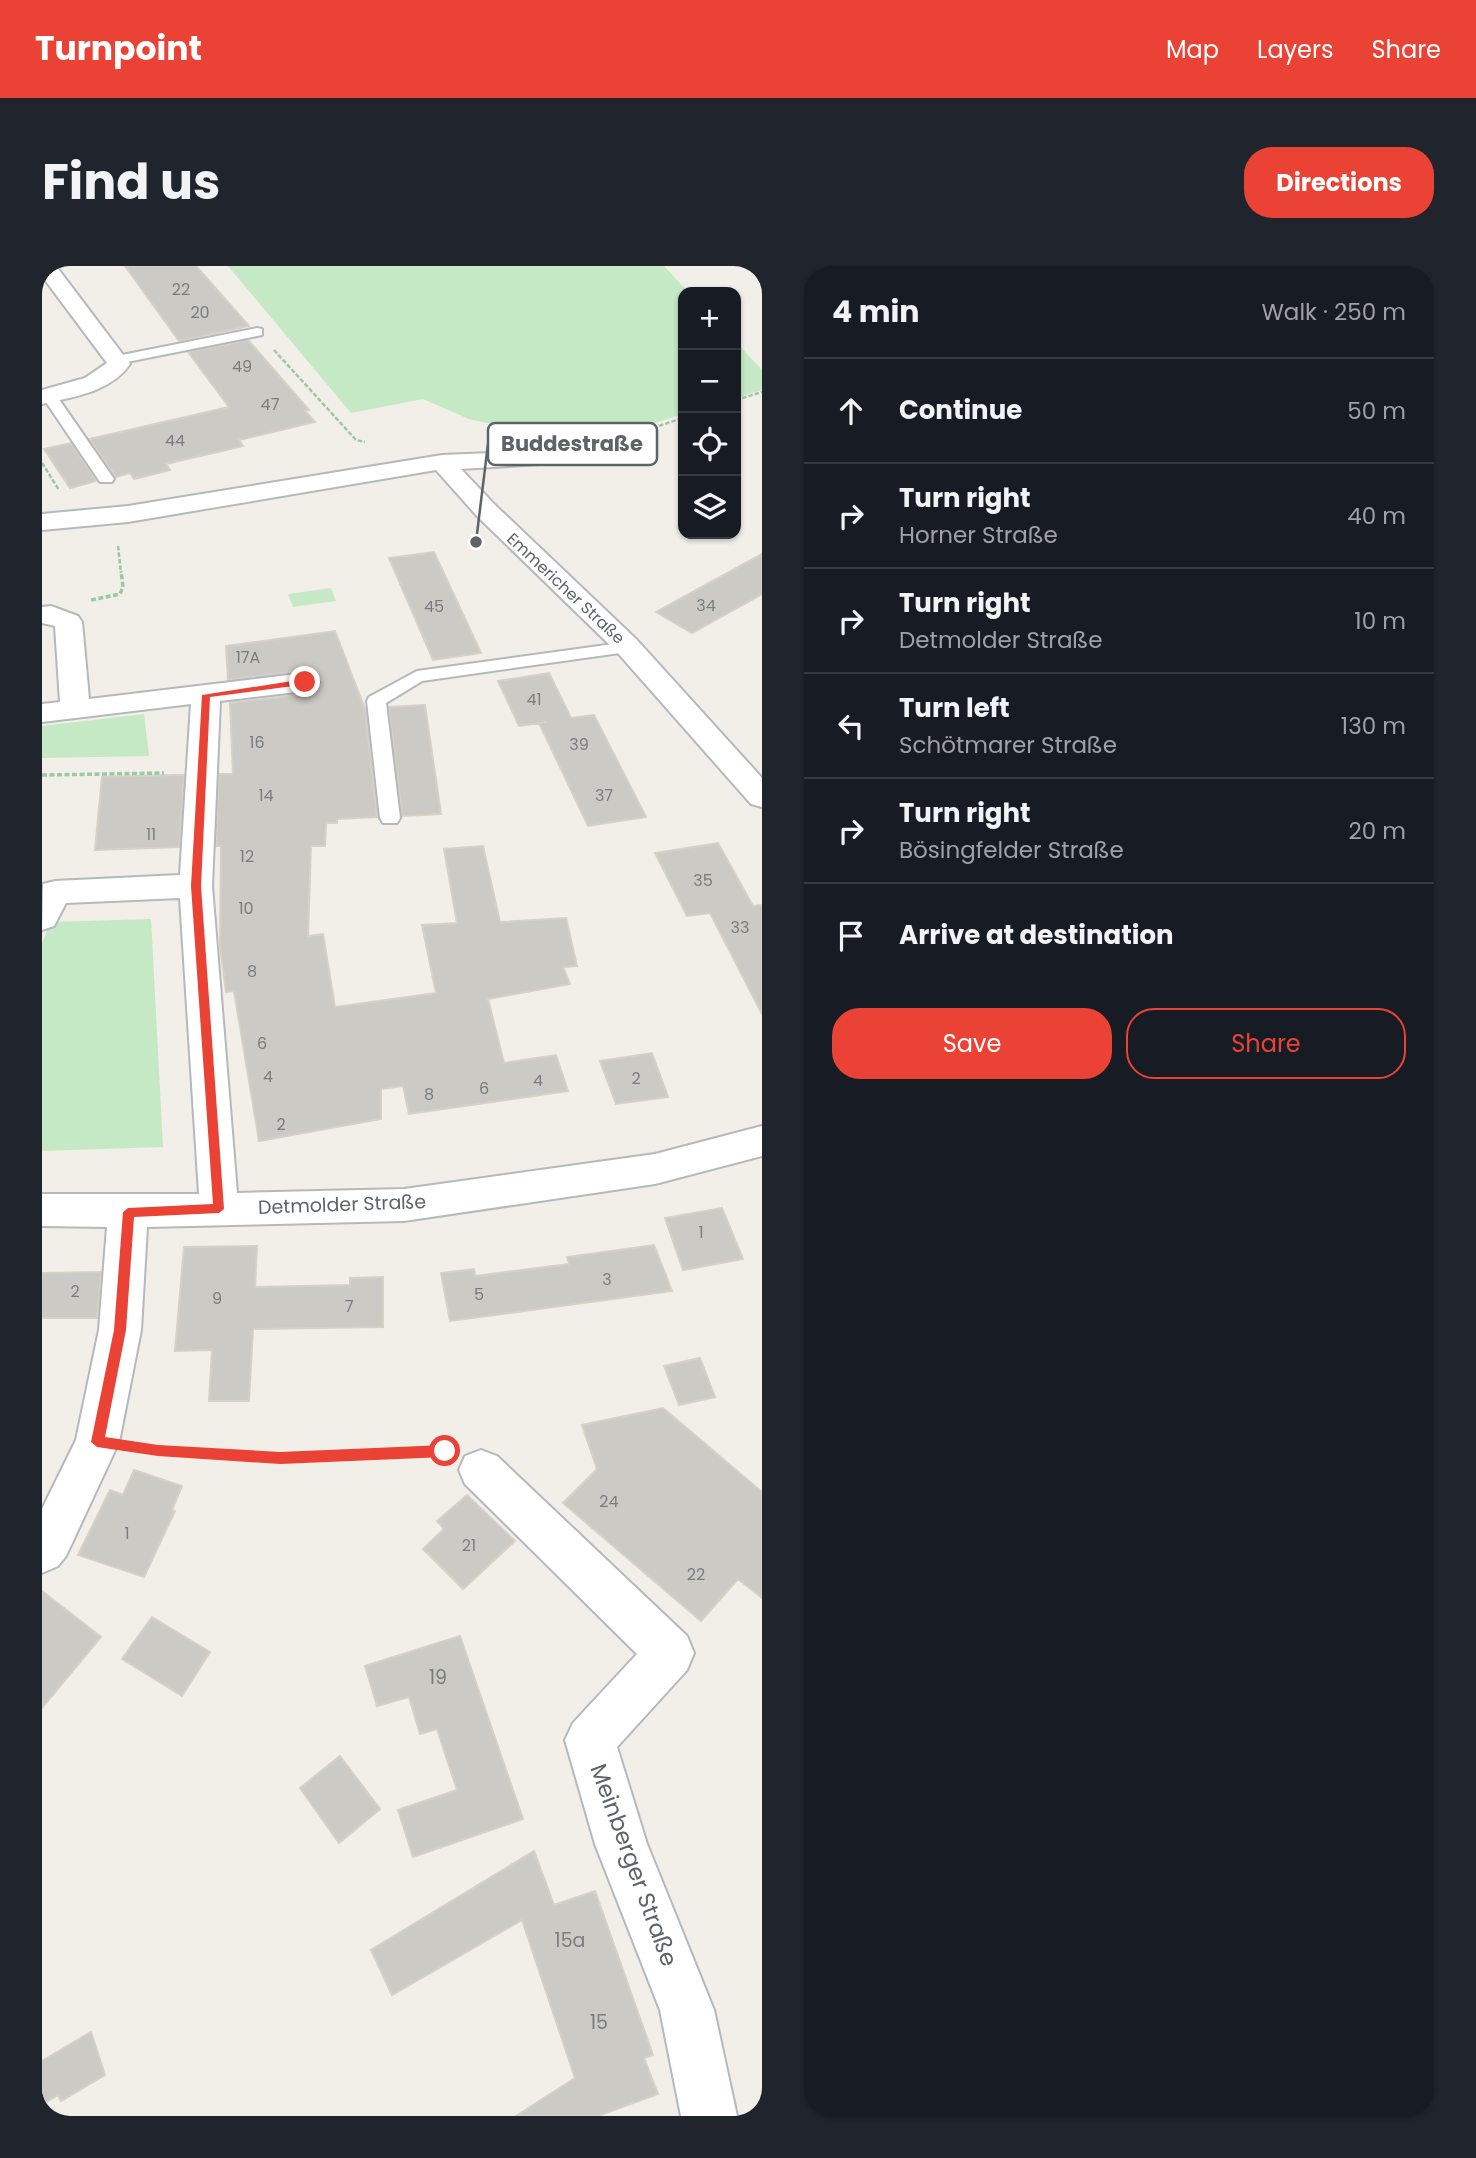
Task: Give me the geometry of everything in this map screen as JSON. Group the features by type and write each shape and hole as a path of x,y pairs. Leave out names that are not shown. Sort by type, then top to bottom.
{"street":[{"path":"46,273 119,364 101,380 46,396"},
{"path":"42,522 114,515 442,462 562,457"},
{"name":"Emmericher Straße","path":"442,462 476,502 628,647 762,797"},
{"path":"55,619 75,709"},
{"path":"42,713 305,682"},
{"path":"206,695 196,886 219,1209"},
{"path":"42,918 55,892 196,886"},
{"name":"Detmolder Straße","path":"42,1210 128,1212 404,1205 655,1170 762,1141"},
{"path":"42,1551 50,1541 97,1442 120,1330 128,1212"},
{"name":"Meinberger Straße","path":"481,1469 670,1653 590,1740 621,1844 687,2010 709,2116"}],"lane":[{"path":"117,360 257,332"},
{"path":"46,396 106,479"},
{"path":"390,818 376,701 416,676 628,647"}],"path":[{"path":"257,332 356,440 368,443"},
{"path":"741,398 762,392"},
{"path":"562,457 678,420"},
{"path":"55,619 64,604 120,594 123,587 114,515"},
{"path":"42,775 202,772"},
{"path":"97,1442 158,1451 280,1458 445,1451 481,1469"}],"green space":[{"path":"228,266 664,266 683,287 678,287 678,416 562,452 523,431 469,419 423,399 351,413"},
{"path":"741,347 762,370 762,390 741,396"},
{"path":"331,588 336,601 293,607 288,594"},
{"path":"144,714 149,756 42,758 42,726"},
{"path":"151,919 163,1147 42,1151 42,943 51,922"}],"building":[{"path":"125,266 196,266 249,326 179,341"},
{"path":"248,340 309,410 305,411 315,422 239,440 243,446 166,464 170,470 134,479 130,473 116,477 90,439 229,407 188,352"},
{"path":"71,443 96,481 70,488 44,449"},
{"path":"434,552 481,653 433,660 389,558"},
{"path":"762,554 762,594 692,633 656,612"},
{"path":"335,631 365,709 377,817 337,819 337,823 326,823 325,846 311,846 308,936 323,934 335,1007 436,993 422,925 457,923 444,849 483,846 500,922 566,918 577,966 563,967 570,984 488,999 504,1063 556,1055 568,1091 409,1114 403,1086 381,1089 381,1119 259,1141 234,991 226,992 220,946 221,846 216,846 219,774 233,774 230,703 306,694 317,689 321,681 316,673 305,670 228,680 226,646"},
{"path":"549,673 571,718 594,715 646,817 588,826 539,723 519,726 498,681"},
{"path":"425,705 441,814 402,816 389,707"},
{"path":"184,775 179,847 95,850 102,777"},
{"path":"718,843 753,906 762,905 762,1014 710,913 687,916 655,853"},
{"path":"652,1053 668,1097 616,1104 600,1061"},
{"path":"722,1208 743,1259 683,1270 665,1218"},
{"path":"654,1245 672,1291 450,1321 441,1273 474,1269 475,1276 569,1264 567,1257"},
{"path":"257,1246 255,1287 350,1285 350,1278 383,1277 383,1327 253,1329 249,1401 209,1401 212,1350 175,1351 184,1247"},
{"path":"101,1272 97,1318 42,1318 42,1273"},
{"path":"700,1358 715,1397 679,1405 664,1366"},
{"path":"663,1408 762,1492 762,1598 738,1579 701,1621 563,1503 597,1469 582,1425"},
{"path":"134,1470 182,1486 172,1510 175,1511 144,1577 78,1555 110,1490 123,1495"},
{"path":"467,1495 515,1541 463,1589 423,1549 444,1529 437,1521"},
{"path":"42,1591 101,1637 42,1708"},
{"path":"152,1617 210,1652 182,1696 122,1659"},
{"path":"460,1636 523,1819 413,1857 398,1810 457,1790 437,1729 420,1734 409,1697 377,1706 365,1666"},
{"path":"340,1756 380,1809 339,1843 300,1788"},
{"path":"534,1851 554,1905 595,1891 653,2055 644,2058 658,2094 598,2116 516,2116 575,2078 522,1920 392,1995 371,1950"},
{"path":"91,2032 105,2075 61,2101 58,2095 42,2105 42,2061"}],"place":[{"name":"Buddestraße","path":"476,542"}],"route":[{"path":"305,682 206,695 196,886 219,1209 128,1212 120,1330 97,1442 158,1451 280,1458 445,1451"}]}
